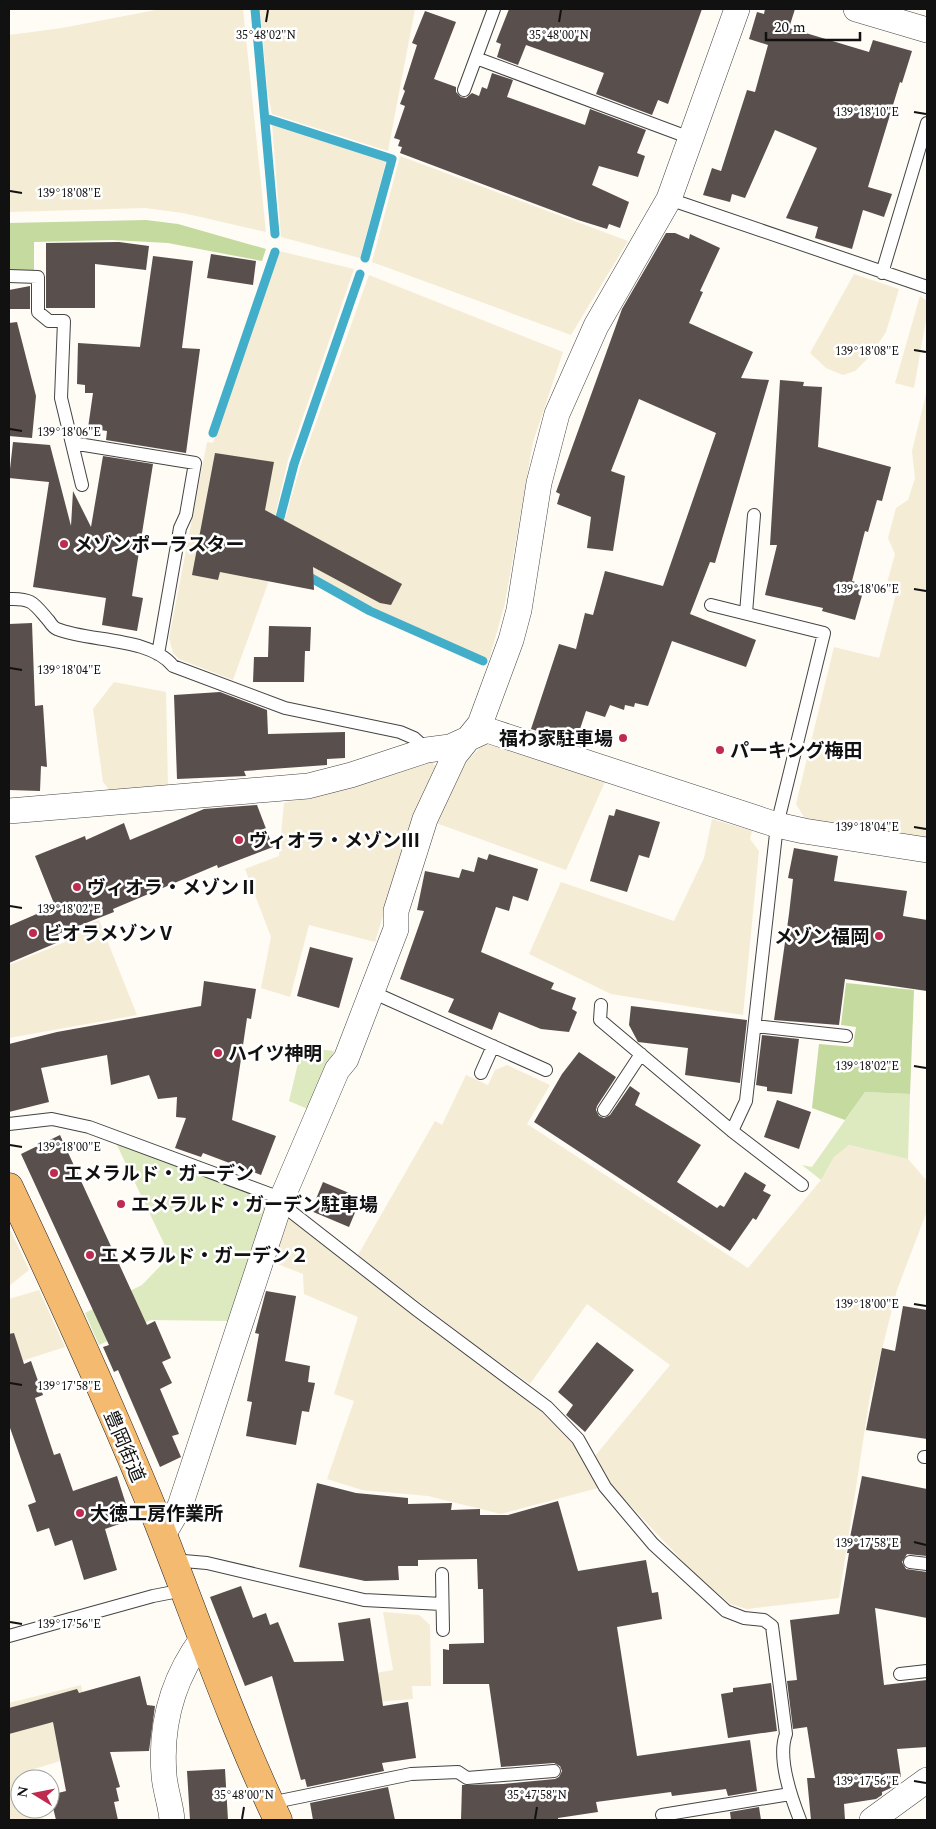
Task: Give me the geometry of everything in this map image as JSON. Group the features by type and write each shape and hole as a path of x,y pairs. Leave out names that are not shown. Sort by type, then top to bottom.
{"main road":[{"name":"豊岡街道","path":"9,1187 52,1276 162,1535 274,1812"}],"street":[{"path":"162,1535 180,1506 280,1204 337,1070 346,1059 396,929 396,912 425,819 455,755 480,724 486,709 520,610 539,483 557,414 596,326 669,199 693,139 737,9"},
{"path":"856,9 927,30"},
{"path":"9,812 300,787 351,775 427,750 450,747 487,730 777,825 927,850"},
{"path":"172,1820 164,1776 165,1726 176,1684 188,1658 203,1638"},
{"path":"872,1820 927,1780"}],"lane":[{"path":"464,90 494,9"},
{"path":"476,58 693,139"},
{"path":"882,273 927,123"},
{"path":"669,199 927,287"},
{"path":"9,276 38,277 38,312 49,321 77,322"},
{"path":"64,321 60,398 82,485"},
{"path":"72,443 195,464 186,515 180,528 158,654"},
{"path":"746,614 754,515"},
{"path":"9,599 26,598 33,603 56,629 132,645 158,654 173,666 285,708 400,732 414,738 427,750"},
{"path":"711,605 824,633 777,825 746,1101 732,1131"},
{"path":"372,992 546,1070"},
{"path":"601,1006 600,1020 732,1131 802,1185"},
{"path":"755,1026 846,1036"},
{"path":"480,1073 493,1046"},
{"path":"604,1110 641,1054"},
{"path":"9,1124 52,1119 89,1127 275,1196 280,1204 547,1407 578,1439 605,1487 653,1544 726,1611 744,1618 764,1620 772,1626 786,1734 782,1744 790,1794 800,1820"},
{"path":"172,1560 207,1563 364,1600 442,1604"},
{"path":"910,1562 927,1564"},
{"path":"442,1574 443,1630"},
{"path":"9,1636 153,1596 184,1590"},
{"path":"900,1674 927,1671"},
{"path":"274,1812 411,1774 458,1772 467,1778 554,1771"},
{"path":"662,1815 790,1794"}],"shaded area":[{"path":"161,9 243,9 266,232 183,213 145,208 9,212 9,35 62,28"},
{"path":"260,9 415,9 388,151 272,114 268,96"},
{"path":"272,124 386,161 360,258 281,237"},
{"path":"400,156 628,241 571,335 372,262"},
{"path":"279,251 354,269 288,460 268,546 275,564 233,680 179,659 173,653 169,638 207,442 213,443"},
{"path":"854,274 899,289 886,332 870,356 855,371 843,375 826,368 810,353"},
{"path":"369,275 563,352 533,442 505,603 489,660 372,608 275,554 301,464"},
{"path":"920,296 927,301 927,314 914,388 895,383"},
{"path":"927,390 927,842 807,822 796,804 834,647 879,658 896,594 885,590 895,554 888,538 896,508 908,500 915,478 912,451"},
{"path":"114,682 166,692 168,788 111,792 103,782 93,709"},
{"path":"484,743 605,782 566,870 436,823 452,778"},
{"path":"430,760 439,770 414,815 375,942 309,925 290,997 261,988 271,937 245,869 279,856 284,803 354,787"},
{"path":"712,819 752,831 750,839 759,851 743,1015 611,994 529,954 561,882 674,921 704,858"},
{"path":"99,920 137,1015 9,1038 9,965 65,942 62,935"},
{"path":"507,1065 550,1085 527,1124 748,1268 821,1180 834,1157 849,1145 908,1159 927,1181 927,1211 897,1290 870,1396 839,1598 747,1609 730,1604 692,1571 610,1484 595,1456 670,1365 587,1304 530,1384 475,1345 358,1255 435,1121 442,1125 466,1075 488,1085 495,1070"},
{"path":"285,1215 371,1283 543,1413 574,1445 598,1488 501,1514 428,1496 362,1490 327,1479 354,1401 334,1394 358,1317 304,1294 303,1274 270,1261"},
{"path":"9,1227 29,1270 9,1286"},
{"path":"39,1290 65,1347 9,1365 9,1299"},
{"path":"383,1612 419,1615 430,1625 431,1686 412,1686 413,1699 362,1703 358,1676 393,1670"},
{"path":"81,1685 96,1750 34,1769 10,1769 10,1819 44,1820 9,1820 9,1703"}],"green space":[{"path":"146,220 178,224 266,249 262,261 168,243 112,240 34,242 34,270 9,270 9,223"},
{"path":"846,983 914,990 910,1094 865,1092 845,1120 812,1108 819,1044 853,1047 856,1027 841,1025"},
{"path":"302,1047 334,1051 310,1110 289,1101"},
{"path":"865,1092 910,1094 908,1159 849,1145 834,1157 821,1180 802,1165 812,1167"},
{"path":"115,1141 268,1200 230,1321 151,1320 99,1345 85,1313 142,1285 170,1256"}],"building":[{"path":"509,9 702,9 668,104 658,100 652,115 596,94 604,73 526,45 518,65 497,57 501,44 496,42"},
{"path":"765,9 795,9 789,28 869,52 873,40 912,51 902,83 900,82 868,187 892,194 884,217 863,210 852,249 815,238 818,227 786,218 817,148 775,130 745,198 732,194 730,202 703,195 712,168 721,171 747,90 755,92 768,45 749,39 757,12 764,14"},
{"path":"425,11 456,22 434,79 456,87 456,92 461,97 466,98 472,93 479,96 482,87 487,89 492,73 513,80 507,97 585,125 590,109 646,130 637,153 645,156 638,177 599,166 592,185 629,202 620,228 609,224 607,229 578,220 400,153 402,147 398,146 400,140 394,138 405,106 400,104 405,91 403,89 417,45 412,43"},
{"path":"666,233 675,233 689,239 690,234 720,248 700,291 703,292 689,323 753,352 741,378 769,380 715,563 710,562 690,614 756,640 746,667 672,641 648,706 635,703 634,707 625,705 624,710 610,705 605,717 586,711 578,735 565,731 562,739 531,729 559,644 576,649 585,613 593,615 605,571 663,586 716,433 639,399 611,471 625,476 613,551 587,548 591,517 557,504 560,494 556,492 622,309"},
{"path":"119,242 149,246 146,270 95,264 95,308 46,308 46,243"},
{"path":"211,254 256,261 253,285 207,278"},
{"path":"153,256 193,261 182,348 200,349 186,453 106,440 107,431 88,428 93,393 85,393 85,385 77,384 78,343 140,347"},
{"path":"30,286 30,309 9,309 9,290"},
{"path":"17,322 36,396 32,438 9,436 9,323"},
{"path":"780,380 804,382 803,386 822,387 818,447 891,467 882,501 877,500 868,532 865,531 852,581 865,585 855,620 822,611 823,608 765,595 777,545 770,545"},
{"path":"13,442 50,445 71,526 73,491 91,527 103,456 153,464 132,596 143,598 137,631 102,625 106,598 33,587 49,482 9,478"},
{"path":"215,453 274,462 265,510 402,584 391,605 380,603 313,567 314,590 220,572 218,580 192,575"},
{"path":"32,623 35,706 43,705 47,767 41,766 40,791 9,790 9,624"},
{"path":"269,626 311,627 310,651 305,651 304,682 253,682 254,657 268,657"},
{"path":"220,692 267,710 268,734 345,732 345,758 327,759 327,765 244,771 246,776 177,779 174,695"},
{"path":"257,805 273,847 218,868 217,865 113,909 114,912 58,934 61,941 9,963 9,926 55,906 35,856 85,836 86,840 124,823 130,840 204,809"},
{"path":"616,809 660,822 649,858 639,855 627,892 590,881 609,815 614,816"},
{"path":"794,848 838,856 834,881 907,891 903,916 927,920 927,991 845,979 839,1025 774,1020 789,914 793,879 788,878"},
{"path":"489,854 538,869 528,901 513,896 509,911 496,907 481,952 554,983 551,989 576,998 572,1009 577,1012 569,1032 541,1029 499,1012 492,1030 448,1012 454,999 400,979 424,911 417,910 425,871 459,878 462,869 474,872 478,857 487,860"},
{"path":"310,947 353,958 339,1008 297,996"},
{"path":"204,981 256,989 251,1019 247,1018 232,1120 276,1136 261,1175 203,1153 201,1157 175,1148 186,1118 176,1117 177,1097 158,1099 149,1075 111,1085 107,1055 41,1068 49,1102 9,1112 9,1044 57,1032 201,1006"},
{"path":"631,1006 747,1020 740,1083 685,1075 688,1048 638,1042 629,1025"},
{"path":"762,1035 799,1039 792,1094 767,1091 767,1087 756,1085"},
{"path":"579,1052 616,1077 597,1106 596,1110 599,1116 604,1118 610,1115 630,1086 640,1093 635,1105 701,1145 677,1182 717,1208 720,1205 724,1207 745,1172 766,1185 763,1191 771,1195 756,1220 753,1218 730,1251 534,1122 562,1074"},
{"path":"777,1100 811,1112 799,1149 764,1137"},
{"path":"60,1135 147,1325 155,1321 171,1358 162,1362 172,1383 160,1389 179,1434 172,1436 181,1457 160,1467 118,1370 114,1372 103,1347 109,1345 21,1154"},
{"path":"323,1182 361,1198 349,1227 311,1211"},
{"path":"266,1291 296,1296 285,1361 310,1366 308,1382 315,1383 309,1412 302,1411 296,1445 246,1436 252,1402 247,1401 259,1334 255,1333"},
{"path":"903,1306 927,1310 927,1439 866,1430 882,1348 895,1351"},
{"path":"14,1333 24,1364 31,1361 43,1395 35,1398 54,1455 60,1453 73,1491 117,1476 131,1520 105,1529 117,1570 84,1580 72,1540 55,1546 49,1528 37,1532 28,1505 36,1502 9,1425 9,1334"},
{"path":"597,1342 634,1370 585,1432 566,1415 573,1405 558,1392"},
{"path":"862,1476 927,1489 927,1556 907,1554 902,1562 906,1569 927,1572 927,1618 875,1608 884,1685 927,1680 927,1747 897,1749 901,1777 892,1779 893,1787 882,1792 882,1795 876,1799 844,1804 845,1820 811,1820 807,1778 815,1778 807,1727 793,1729 787,1681 797,1680 790,1620 839,1614 849,1553 847,1553"},
{"path":"317,1483 356,1493 408,1498 408,1504 452,1503 451,1510 480,1509 480,1515 508,1515 558,1501 578,1571 646,1560 652,1593 658,1592 662,1619 617,1627 637,1756 750,1740 757,1791 728,1796 726,1789 672,1796 671,1792 596,1802 598,1812 558,1818 558,1820 461,1820 462,1785 503,1784 555,1779 559,1777 562,1771 560,1766 554,1763 501,1767 489,1684 443,1684 443,1649 449,1650 449,1644 484,1643 483,1589 478,1589 477,1559 418,1560 418,1566 398,1566 399,1580 365,1581 299,1567"},
{"path":"241,1586 253,1618 266,1613 270,1625 278,1622 294,1662 344,1661 338,1623 370,1618 383,1706 408,1702 416,1758 382,1763 384,1771 307,1787 305,1779 301,1780 272,1676 245,1686 210,1597"},
{"path":"140,1676 147,1705 155,1706 149,1751 110,1752 120,1787 116,1788 119,1801 114,1802 118,1820 56,1820 60,1819 60,1792 66,1791 53,1722 9,1734 9,1708 77,1689 79,1693"},
{"path":"771,1683 777,1731 728,1738 721,1694 733,1692 733,1688"},
{"path":"225,1769 228,1820 190,1820 187,1771"},
{"path":"388,1787 395,1820 313,1820 310,1803"},
{"path":"759,1807 761,1820 731,1820 730,1812"}],"waterway":[{"path":"255,9 275,234"},
{"path":"265,118 392,159 365,258"},
{"path":"213,433 275,252"},
{"path":"277,529 294,464 360,274"},
{"path":"304,574 370,611 483,661"}],"place":[{"name":"メゾンポーラスター","path":"64,544"},
{"name":"福わ家駐車場","path":"623,738"},
{"name":"パーキング梅田","path":"720,750"},
{"name":"ヴィオラ・メゾンⅢ","path":"239,840"},
{"name":"ヴィオラ・メゾンⅡ","path":"77,887"},
{"name":"ビオラメゾンⅤ","path":"33,933"},
{"name":"メゾン福岡","path":"879,936"},
{"name":"ハイツ神明","path":"218,1053"},
{"name":"エメラルド・ガーデン","path":"54,1173"},
{"name":"エメラルド・ガーデン駐車場","path":"121,1204"},
{"name":"エメラルド・ガーデン２","path":"90,1255"},
{"name":"大徳工房作業所","path":"80,1513"}]}
